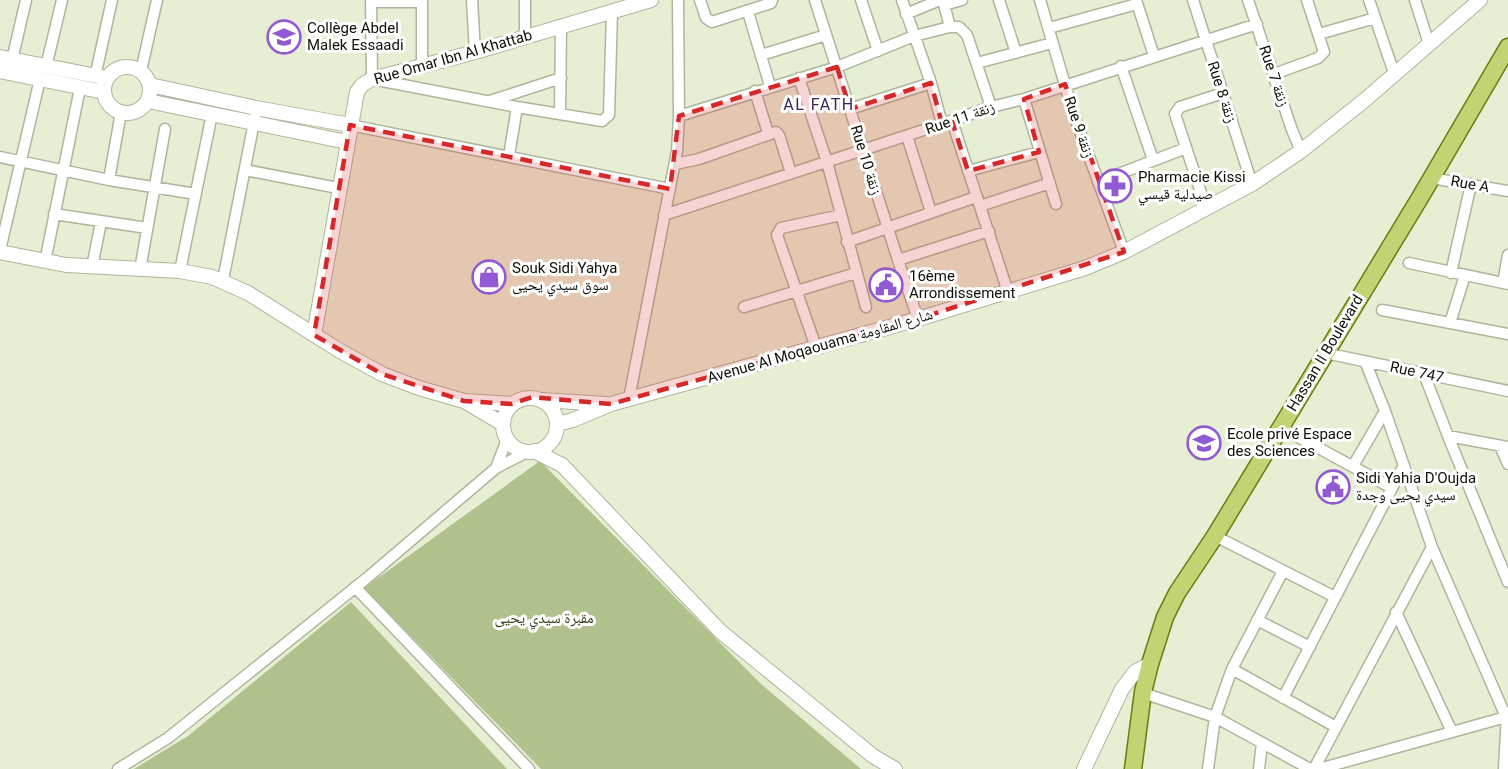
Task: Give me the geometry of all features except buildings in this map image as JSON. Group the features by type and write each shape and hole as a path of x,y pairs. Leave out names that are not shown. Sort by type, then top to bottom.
{"main road":[{"name":"Hassan II Boulevard","path":"1133,769 1143,693 1150,663 1165,617 1177,593 1215,536 1508,47"}],"street":[{"path":"26,0 6,58 80,88 102,83 113,71 122,67 132,67 141,71 150,85 148,101 136,111 121,112 110,106 102,83 112,0"},
{"path":"62,0 0,251 45,262 92,267 180,271 223,280 249,293 314,335 382,374 411,385 464,401 512,404 528,397 542,400 552,409 562,465"},
{"path":"141,71 157,0"},
{"path":"472,0 475,52"},
{"path":"525,0 525,37"},
{"name":"Rue Omar Ibn Al Khattab","path":"314,335 338,188 358,88 372,79 475,52 619,7 651,0"},
{"path":"629,399 675,164 679,116 678,0"},
{"path":"700,0 706,18 712,22 748,12 771,3 772,0"},
{"name":"Rue 10 زنقة","path":"815,0 918,319"},
{"path":"861,0 878,51"},
{"path":"902,0 931,83 968,171 1008,292"},
{"path":"906,14 943,2 962,0"},
{"path":"999,0 1016,53"},
{"name":"Rue 9 زنقة","path":"1040,0 1065,84 1124,252"},
{"name":"Rue 8 زنقة","path":"1193,0 1252,184"},
{"path":"1274,74 1318,58 1324,52 1306,0"},
{"path":"1369,0 1394,74"},
{"path":"1415,0 1429,44"},
{"path":"422,67 422,1 371,1 372,79 516,107 602,120 608,117 619,7"},
{"name":"Rue 7 زنقة","path":"1252,1 1257,24 1301,151"},
{"path":"943,2 950,27"},
{"path":"1049,28 1137,2 1154,56"},
{"name":"Avenue Al Moqaouama شارع المقاومة","path":"556,429 611,404 918,319 1085,268 1124,252 1252,184 1318,139 1429,44 1474,2"},
{"path":"748,12 770,86"},
{"path":"1319,34 1375,18"},
{"name":"Rue 11 زنقة","path":"664,215 991,107 1024,99 1257,24"},
{"path":"560,113 561,26"},
{"path":"679,116 837,67 914,36 950,27 959,27 964,30 991,107"},
{"path":"761,55 826,35"},
{"path":"977,63 1053,43"},
{"path":"1121,66 1153,160"},
{"path":"0,71 43,73 102,83"},
{"path":"488,102 561,78"},
{"path":"799,78 827,162 866,307"},
{"path":"850,109 931,83"},
{"path":"150,85 670,189"},
{"path":"45,262 80,88"},
{"path":"755,91 768,133"},
{"path":"1206,208 1177,122 1176,111 1185,105 1223,93"},
{"path":"1024,99 1056,204"},
{"path":"148,101 347,142"},
{"path":"509,156 516,107"},
{"path":"223,280 256,108"},
{"path":"109,180 121,112"},
{"path":"180,271 212,114"},
{"path":"140,270 165,129"},
{"path":"675,164 699,159 776,132 791,173"},
{"path":"907,136 931,212"},
{"path":"1098,182 1186,148"},
{"path":"968,171 1039,152"},
{"path":"0,157 109,180 196,194"},
{"path":"244,170 338,188"},
{"name":"Rue A","path":"1431,178 1507,189"},
{"path":"847,242 931,212 1050,183"},
{"path":"1451,273 1471,184"},
{"path":"54,214 147,228"},
{"path":"816,347 781,247 778,231 781,228 841,215"},
{"path":"92,267 101,222"},
{"path":"898,260 989,231"},
{"path":"1409,263 1505,284 1508,255"},
{"path":"744,307 856,273"},
{"path":"1450,323 1465,275"},
{"path":"1382,310 1508,334"},
{"name":"Rue 747","path":"1325,353 1508,391"},
{"path":"1365,361 1386,411 1432,547 1507,713 1508,738 1504,769"},
{"path":"1424,374 1508,582"},
{"name":"Avenue Al Moqaouama شارع المقاومة","path":"542,400 611,404"},
{"path":"464,401 503,424"},
{"path":"512,404 505,413 503,424 507,439 515,448 562,465 720,631 873,756 895,769"},
{"path":"1353,466 1386,411"},
{"path":"1280,426 1392,488"},
{"path":"118,769 168,738 355,587 496,468 547,446 556,429"},
{"path":"1449,436 1504,446 1508,464"},
{"path":"496,468 507,439"},
{"path":"1283,698 1404,465"},
{"path":"1215,536 1335,597"},
{"path":"1143,693 1215,717 1312,769 1432,547"},
{"path":"1208,769 1215,717 1232,669 1283,571"},
{"path":"355,587 529,769"},
{"path":"1396,612 1452,732"},
{"path":"1257,620 1310,647"},
{"path":"1084,769 1122,689 1134,672 1150,663"},
{"path":"1232,669 1336,727"},
{"path":"1319,769 1452,732 1507,713"},
{"path":"1259,769 1262,743"}],"highlighted area":[{"path":"837,67 850,109 931,83 942,124 952,121 968,171 1039,152 1024,99 1065,84 1124,252 918,319 611,404 532,397 512,404 464,401 382,374 314,335 350,125 670,189 679,116"}],"green space":[{"name":"مقبرة سيدي يحيى","path":"540,461 761,684 861,769 541,769 364,588"},
{"path":"351,602 507,769 134,769 188,736"}],"place":[{"name":"Collège Abdel Malek Essaadi","path":"284,37"},
{"name":"Pharmacie Kissi صيدلية قيسي","path":"1115,186"},
{"name":"Souk Sidi Yahya سوق سيدي يحيى","path":"489,277"},
{"name":"16ème Arrondissement","path":"886,285"},
{"name":"Ecole privé Espace des Sciences","path":"1204,443"},
{"name":"Sidi Yahia D'Oujda سيدي يحيى وجدة","path":"1333,487"}],"district":[{"name":"AL FATH","path":"819,104"}]}
